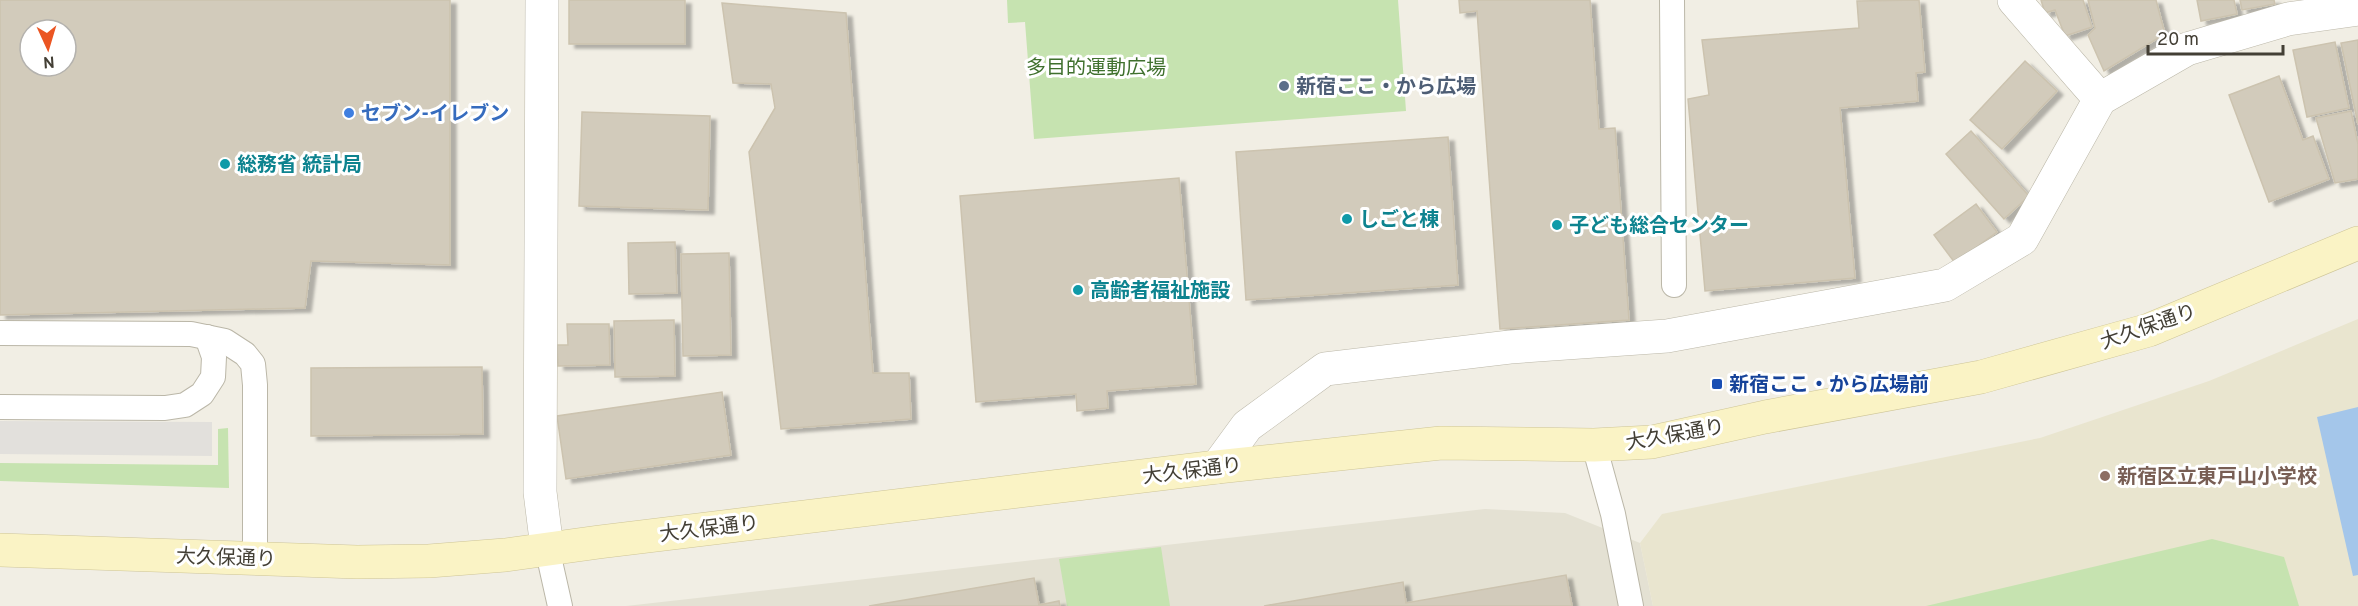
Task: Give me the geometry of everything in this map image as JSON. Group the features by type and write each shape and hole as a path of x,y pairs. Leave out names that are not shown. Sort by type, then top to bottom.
{"main road":[{"name":"大久保通り","path":"0,550 357,561 429,561 505,555 1217,467 1442,443 1594,445 1652,442 1765,417 1981,377 2149,330 2358,243"}],"street":[{"path":"542,0 540,492 547,548"},
{"path":"2014,0 2100,99"},
{"path":"1217,467 1247,426 1326,369 1510,347 1667,336 1946,285 2022,239 2100,99 2187,49 2288,19 2358,9"}],"lane":[{"path":"1672,0 1674,285"},
{"path":"0,333 161,332 225,341 244,354 253,364 255,385 255,557"},
{"path":"0,407 165,408 185,405 202,394 213,377 214,357 207,337"},
{"path":"1594,445 1613,514 1632,606"},
{"path":"547,548 560,606"}],"shaded area":[{"name":"新宿区立東戸山小学校","path":"2358,319 2358,606 1653,606 1640,543 1662,514 2040,438 2209,381"},
{"path":"0,421 212,422 212,456 0,454"},
{"path":"1485,509 1565,513 1640,543 1653,606 626,606"}],"green space":[{"name":"多目的運動広場","path":"1007,0 1398,0 1406,111 1034,139 1025,22 1008,23"},
{"path":"228,428 229,488 0,481 0,463 218,465 218,429"},
{"path":"2212,539 2284,557 2299,606 1926,606"},
{"path":"1161,547 1170,606 1067,606 1059,559"}],"water":[{"path":"2358,407 2358,575 2353,576 2317,417"}],"building":[{"name":"総務省 統計局","path":"0,0 450,0 450,265 311,261 305,308 0,315"},
{"path":"569,0 685,0 685,44 569,44"},
{"name":"子ども総合センター","path":"1459,0 1590,0 1599,129 1615,128 1629,320 1500,329 1477,11 1460,13"},
{"path":"1919,0 1925,72 1916,73 1918,101 1840,108 1855,278 1705,291 1688,99 1709,95 1702,40 1859,28 1857,1"},
{"path":"2041,0 2083,0 2092,27 2065,36 2055,10 2045,13"},
{"path":"2088,0 2156,0 2165,34 2104,71 2088,35 2095,28"},
{"path":"2197,0 2234,0 2237,14 2201,21"},
{"path":"2240,0 2274,0 2275,4 2242,10"},
{"path":"722,3 846,13 873,373 909,373 911,419 781,429 749,152 775,108 771,84 733,83"},
{"path":"2358,40 2358,124 2341,43"},
{"path":"2335,42 2349,108 2307,117 2293,50"},
{"path":"2025,61 2057,91 2002,149 1970,120"},
{"path":"2279,76 2303,140 2313,136 2329,179 2269,202 2229,95"},
{"path":"2351,111 2358,144 2358,179 2335,183 2316,118"},
{"path":"582,112 710,116 708,210 579,206"},
{"path":"1971,131 2029,196 2004,219 1946,154"},
{"name":"しごと棟","path":"1448,137 1458,285 1246,300 1236,152"},
{"name":"高齢者福祉施設","path":"1179,178 1196,384 1107,391 1108,408 1077,411 1076,394 976,402 960,196"},
{"path":"1976,204 1997,232 1955,263 1934,235"},
{"path":"675,242 677,293 629,294 628,243"},
{"path":"729,253 731,355 683,356 681,254"},
{"path":"674,320 675,376 615,377 614,321"},
{"path":"567,324 609,324 610,365 558,366 557,345 568,345"},
{"path":"482,367 483,434 311,436 311,368"},
{"path":"722,392 731,455 566,479 557,416"},
{"path":"1566,575 1572,606 1264,606 1403,582 1406,603"},
{"path":"1034,578 1039,605 1059,601 1060,606 869,606"}],"place":[{"name":"新宿ここ・から広場","path":"1284,86"},
{"name":"セブン-イレブン","path":"349,113"},
{"name":"総務省 統計局","path":"225,164"},
{"name":"しごと棟","path":"1347,219"},
{"name":"子ども総合センター","path":"1557,225"},
{"name":"高齢者福祉施設","path":"1078,290"},
{"name":"新宿ここ・から広場前","path":"1717,384"},
{"name":"新宿区立東戸山小学校","path":"2105,476"}]}
